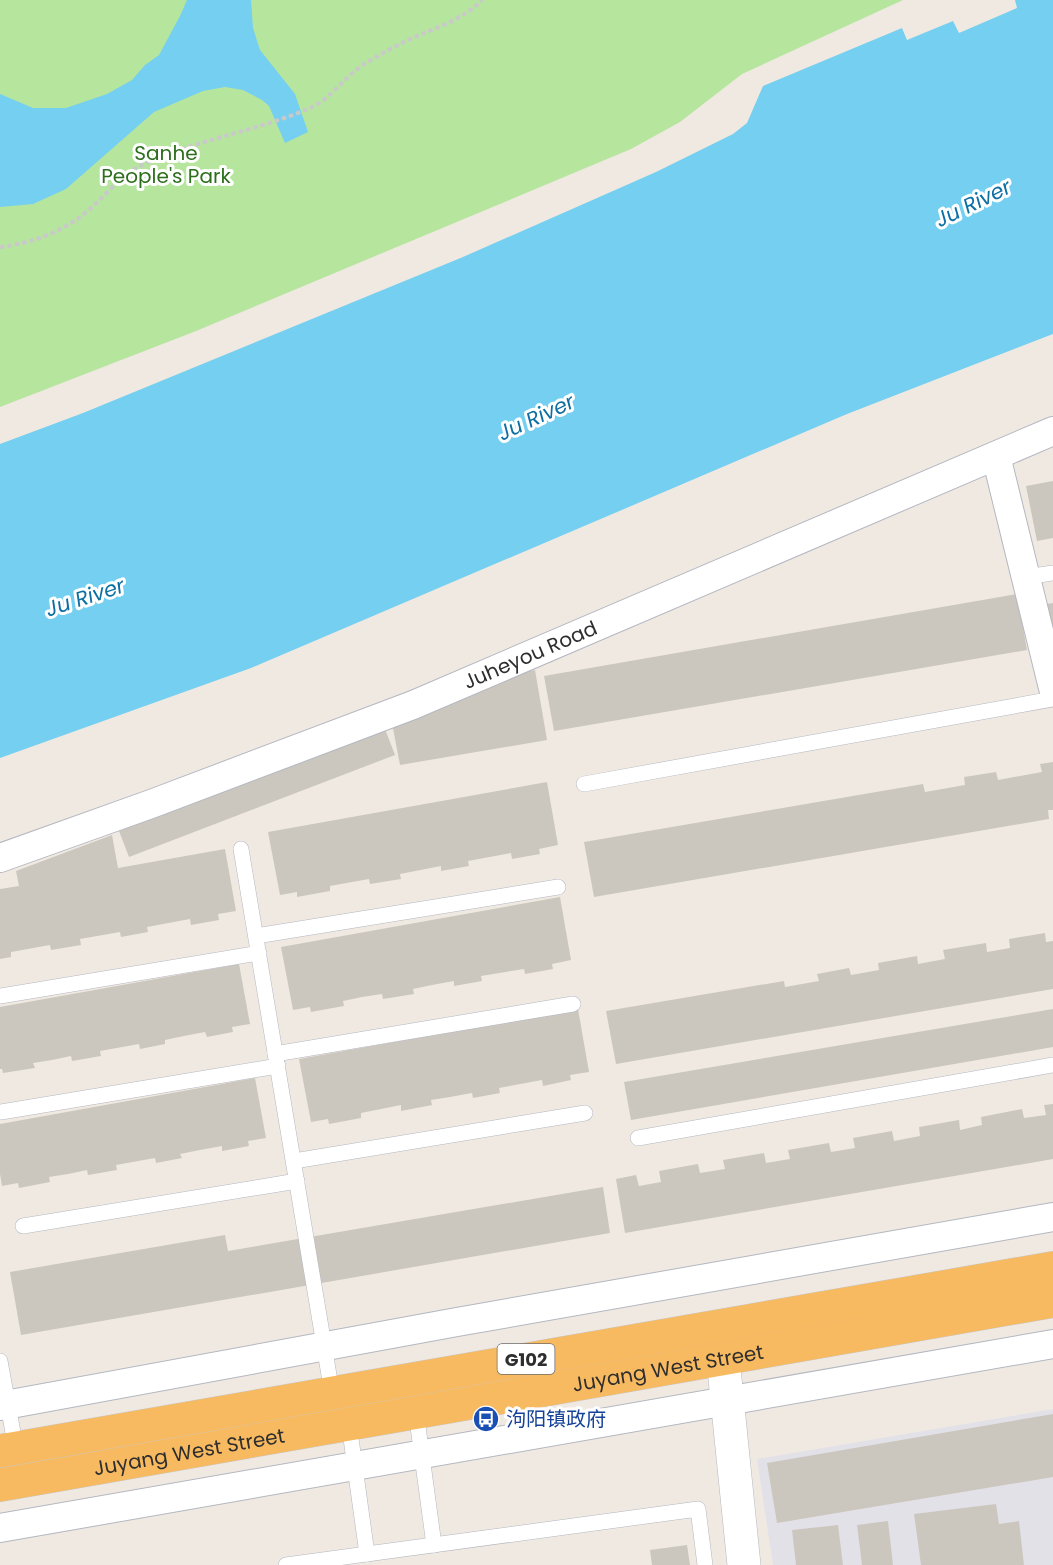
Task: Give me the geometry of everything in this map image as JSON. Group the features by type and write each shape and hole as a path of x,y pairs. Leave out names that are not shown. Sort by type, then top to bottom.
{"highway":[{"name":"Juyang West Street","path":"8,1450 1053,1268"},
{"name":"Juyang West Street","path":"0,1485 1053,1301"}],"street":[{"name":"Juheyou Road","path":"0,858 151,804 413,705 1053,431"},
{"path":"996,456 1040,575 1053,688"},
{"path":"4,1405 1053,1217"},
{"path":"0,1528 1053,1344"},
{"path":"723,1359 744,1565"}],"lane":[{"path":"584,784 1053,699"},
{"path":"242,849 332,1393"},
{"path":"256,936 558,886"},
{"path":"0,996 259,953"},
{"path":"1,1112 573,1004"},
{"path":"638,1138 1053,1065"},
{"path":"294,1161 585,1113"},
{"path":"23,1226 297,1181"},
{"path":"0,1361 8,1450"},
{"path":"416,1412 434,1545"},
{"path":"349,1424 367,1554"},
{"path":"286,1565 699,1509 705,1565"}],"path":[{"path":"0,247 51,234 78,219 115,183 138,167 181,150 312,107 372,59 401,43 451,22 482,0"}],"shaded area":[{"path":"1053,1409 1053,1565 773,1565 757,1459"}],"green space":[{"name":"Sanhe People's Park","path":"0,0 903,0 742,74 680,122 631,149 196,331 0,407"}],"water":[{"path":"187,0 251,0 253,28 260,50 295,94 308,132 285,143 269,106 262,100 243,90 225,87 203,91 154,112 66,189 33,204 0,207 0,94 33,108 66,108 107,94 132,80 145,65 159,55"},
{"name":"Ju River","path":"1015,0 1053,0 1053,334 847,414 251,668 0,758 0,444 83,413 463,257 656,172 733,134 747,123 763,86 902,28 907,40 953,21 959,33 1017,8"}],"building":[{"path":"1053,481 1053,538 1037,541 1026,486"},
{"path":"1017,594 1027,650 554,731 544,676"},
{"path":"1053,603 1053,627 1052,627 1047,604"},
{"path":"535,670 547,740 400,765 392,723 517,673"},
{"path":"385,729 395,755 129,857 119,831"},
{"path":"1053,762 1053,810 1048,810 1049,819 594,897 584,842 923,784 925,792 965,785 964,777 996,772 998,780 1042,772 1040,764"},
{"path":"547,782 558,845 539,849 540,854 512,859 511,853 468,861 469,866 441,871 441,866 400,874 401,879 370,884 369,879 330,886 330,891 297,897 297,892 280,895 268,832"},
{"path":"112,835 118,868 225,849 236,911 218,914 219,920 191,925 190,919 147,927 148,932 121,937 120,932 80,939 81,945 51,950 50,945 11,952 11,957 0,959 0,889 19,886 16,871"},
{"path":"560,897 571,960 552,964 553,969 525,974 524,969 481,976 482,981 454,986 454,981 432,985 413,989 414,994 383,999 382,994 362,997 343,1001 344,1006 311,1012 310,1007 293,1010 281,947"},
{"path":"1045,933 1046,942 1053,941 1053,989 616,1064 606,1011 784,981 785,987 819,981 817,974 849,968 851,975 879,970 878,963 917,956 918,964 945,959 943,950 986,943 987,952 1010,948 1009,939"},
{"path":"239,964 250,1024 232,1027 233,1032 207,1037 205,1032 165,1040 165,1044 140,1049 139,1044 100,1051 101,1056 72,1061 71,1056 33,1063 35,1068 3,1073 0,1069 0,1007"},
{"path":"578,1009 589,1072 570,1075 571,1080 543,1086 542,1080 499,1088 500,1093 473,1098 472,1093 431,1100 432,1105 401,1111 401,1105 361,1113 361,1118 329,1124 328,1119 311,1122 299,1059"},
{"path":"1053,1009 1053,1047 631,1120 624,1082"},
{"path":"255,1078 266,1138 248,1141 249,1146 222,1151 222,1146 180,1154 182,1158 156,1163 155,1158 116,1165 117,1170 88,1175 87,1170 49,1177 50,1182 19,1188 18,1183 2,1186 0,1124"},
{"path":"1053,1104 1053,1159 625,1233 616,1179 636,1175 639,1186 661,1182 659,1171 698,1164 700,1173 725,1169 723,1160 764,1153 766,1163 790,1159 788,1150 829,1143 831,1152 855,1148 853,1138 892,1131 894,1141 920,1136 919,1127 959,1120 960,1130 982,1125 981,1117 1022,1109 1024,1118 1046,1115 1044,1105"},
{"path":"603,1187 610,1233 21,1335 10,1272 225,1235 228,1251"},
{"path":"1053,1414 1053,1477 777,1523 767,1463"},
{"path":"996,1504 999,1524 1019,1521 1024,1565 921,1565 914,1514"},
{"path":"888,1521 893,1565 862,1565 857,1525"},
{"path":"838,1525 843,1565 796,1565 792,1530"},
{"path":"687,1545 690,1565 652,1565 650,1550"}],"place":[{"name":"泃阳镇政府","path":"486,1419"}]}
